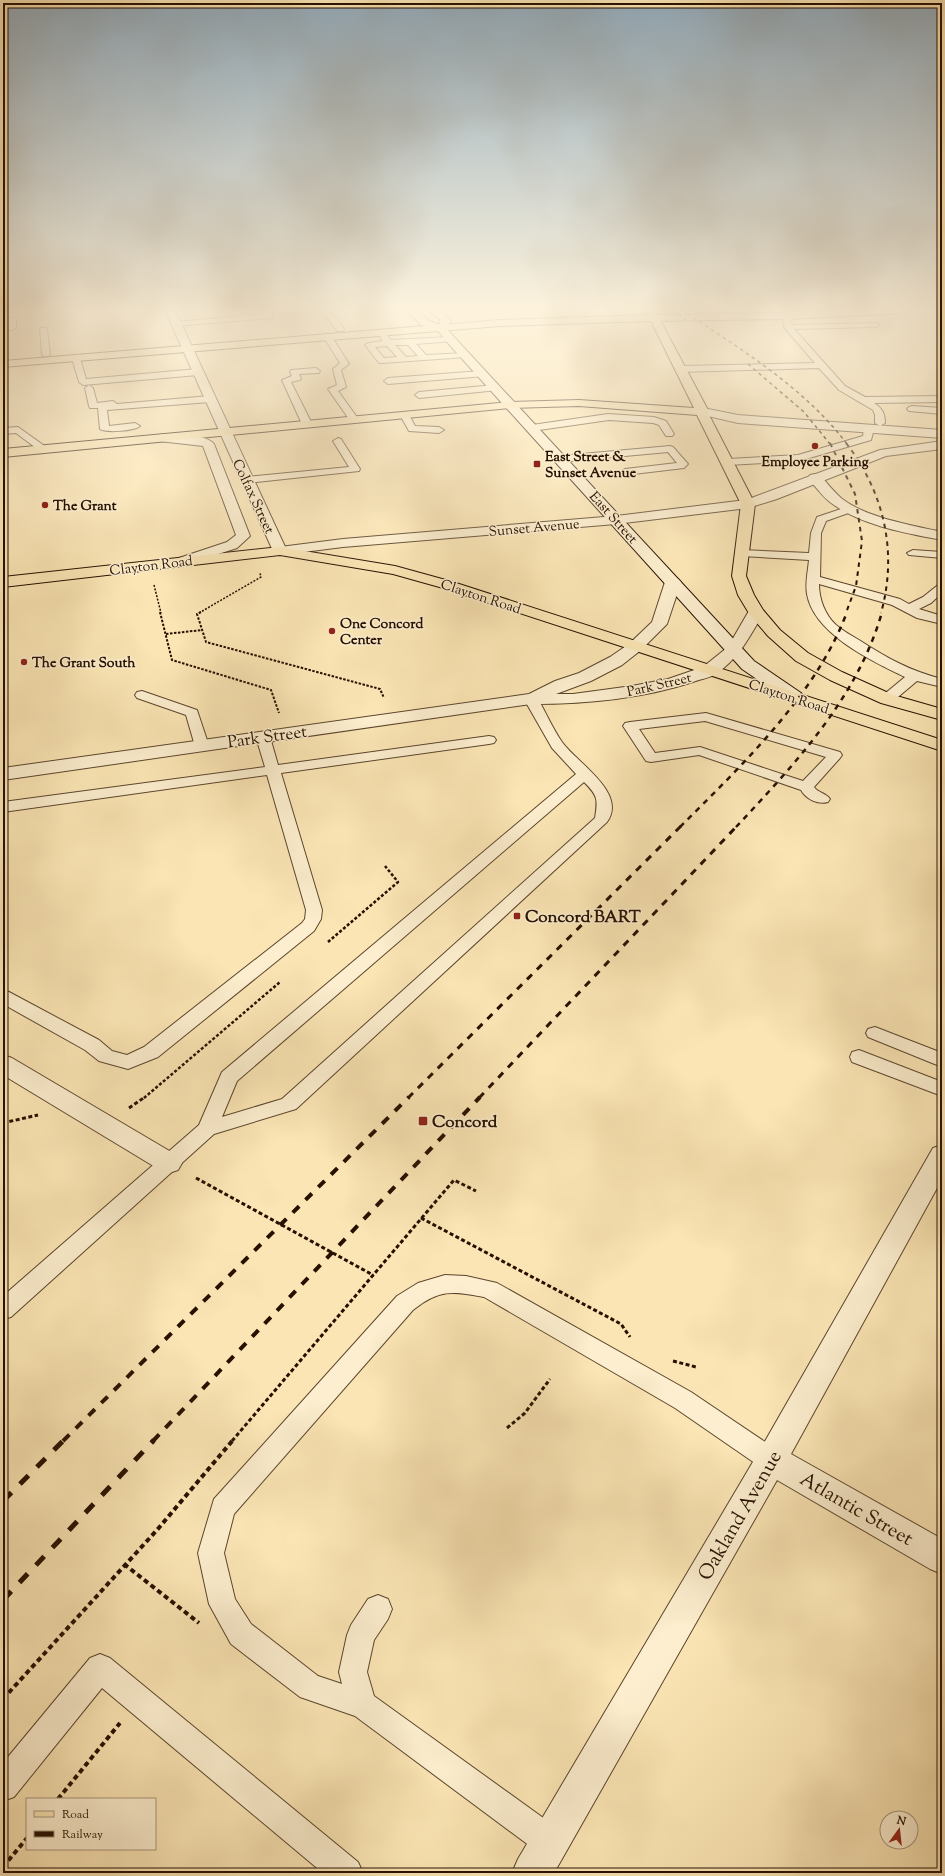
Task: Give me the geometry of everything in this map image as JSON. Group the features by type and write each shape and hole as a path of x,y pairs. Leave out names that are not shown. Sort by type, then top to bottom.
{"main road":[{"path":"695,398 748,504 739,576 746,595 756,612 774,633 802,657 836,676 887,699 942,716"},
{"path":"3,453 510,405 552,403 607,405 703,412"},
{"name":"Clayton Road","path":"3,582 280,551 395,570 448,585 942,746"}],"street":[{"name":"Colfax Street","path":"209,398 280,551"},
{"name":"East Street","path":"503,398 748,665 795,697"},
{"path":"703,412 749,413 942,428"},
{"path":"703,412 738,419 942,434"},
{"name":"Colfax Street","path":"163,438 202,440 208,444 243,536 232,545 184,561"},
{"path":"923,447 942,445"},
{"path":"923,447 942,449"},
{"name":"Sunset Avenue","path":"280,551 343,542 616,520 748,504 884,453 923,447"},
{"path":"815,478 838,503 850,509 908,529 942,536"},
{"name":"Park Street","path":"531,699 561,685 585,677 616,661 635,647 659,624 673,582"},
{"name":"Park Street","path":"3,774 531,699 573,699 632,691 672,683 709,671 734,650 756,612"},
{"path":"3,1064 169,1163"},
{"name":"Oakland Avenue","path":"532,1873 549,1841 771,1460 942,1155"},
{"name":"Atlantic Street","path":"771,1460 942,1557"}],"lane":[{"path":"91,398 93,406 202,398"},
{"path":"139,440 133,416 207,398"},
{"path":"294,398 307,424"},
{"path":"338,398 354,420"},
{"path":"857,398 876,408 881,415 880,423"},
{"path":"861,400 942,399"},
{"path":"607,405 608,417"},
{"path":"876,408 890,407 942,411"},
{"path":"405,415 412,429 439,430"},
{"path":"532,428 608,417 654,420 663,423 668,434"},
{"path":"728,462 799,458 868,438 869,429"},
{"path":"3,431 18,430 43,449"},
{"path":"247,480 355,469 338,441"},
{"path":"560,458 670,449 683,464 681,466 625,472"},
{"path":"850,509 820,519 816,533 813,579 813,593 818,611 832,628 881,660 914,676 942,684"},
{"path":"742,553 815,557"},
{"path":"913,553 942,555"},
{"path":"813,579 896,602 921,615 942,620"},
{"path":"909,609 927,600 942,588"},
{"path":"887,699 914,676"},
{"path":"142,695 192,713 202,746"},
{"path":"3,1310 207,1129 289,1104 602,820 605,801 597,787 557,746 531,699"},
{"path":"806,787 835,755 706,717 630,726 651,758 700,751 806,787 810,793 823,799"},
{"path":"3,996 92,1046 106,1056 128,1062 151,1052 308,927 313,919 314,910 263,737"},
{"path":"3,807 489,740"},
{"path":"207,1129 229,1077 585,774"},
{"path":"875,1033 942,1060"},
{"path":"859,1057 942,1089"},
{"path":"549,1841 469,1784 363,1705 310,1688 241,1634 223,1604 211,1554 223,1508 412,1297 432,1286 459,1283 489,1289 683,1400 771,1460"},
{"path":"363,1705 353,1672 361,1635 378,1609"},
{"path":"3,1786 100,1668 347,1873"}],"path":[{"path":"150,565 172,660 272,690 280,716"},
{"path":"258,568 261,577 197,614 206,642 380,689 386,702"},
{"path":"166,634 202,630"},
{"path":"196,1178 373,1275"},
{"path":"3,1699 124,1564 162,1524 454,1180 476,1191"},
{"path":"421,1218 621,1324 628,1335 634,1339"},
{"path":"667,1358 696,1367"},
{"path":"506,1428 525,1413 550,1379"},
{"path":"124,1564 201,1624"},
{"path":"59,1798 139,1700"},
{"path":"3,1868 26,1839"}],"railway":[{"path":"787,398 804,412 830,444"},
{"path":"803,398 830,423 847,444"},
{"path":"830,443 855,494 862,541 856,586 846,613"},
{"path":"846,443 870,482 878,502 884,524 888,568 886,590 881,613"},
{"path":"681,826 752,754 797,700 817,672 833,643 847,612"},
{"path":"736,827 802,754 841,701 857,673 871,643 882,612"},
{"path":"408,1098 681,826"},
{"path":"479,1098 737,826"},
{"path":"63,1441 409,1097"},
{"path":"153,1441 480,1097"},
{"path":"3,1600 154,1440"},
{"path":"3,1501 63,1441"}],"place":[{"name":"Employee Parking","path":"815,446"},
{"name":"East Street & Sunset Avenue","path":"537,464"},
{"name":"The Grant","path":"45,505"},
{"name":"One Concord Center","path":"332,631"},
{"name":"The Grant South","path":"24,662"},
{"name":"Concord BART","path":"517,916"},
{"name":"Concord","path":"423,1121"}]}
